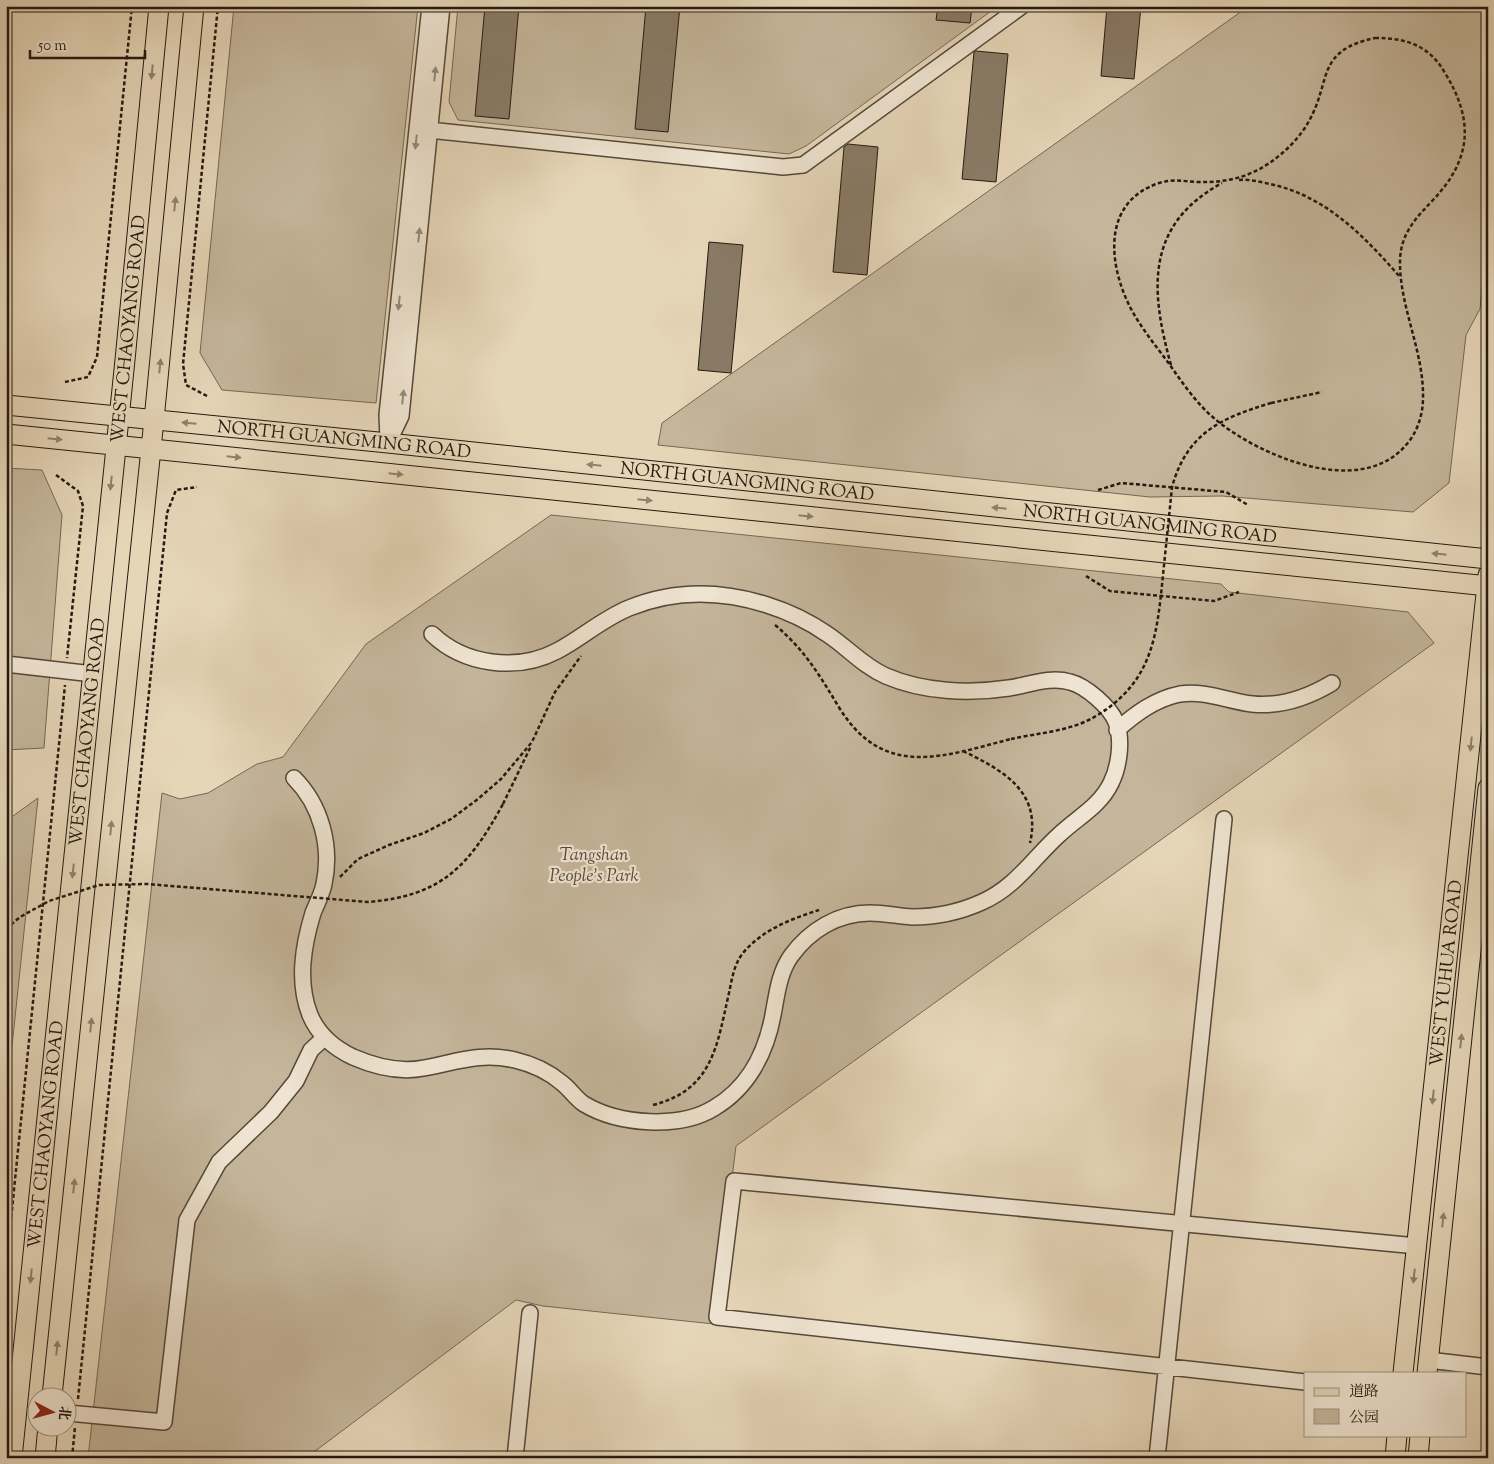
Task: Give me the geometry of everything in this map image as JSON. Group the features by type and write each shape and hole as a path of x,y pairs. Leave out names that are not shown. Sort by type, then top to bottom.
{"main road":[{"name":"WEST CHAOYANG ROAD","path":"12,1458 93,674 159,6"},
{"name":"WEST CHAOYANG ROAD","path":"53,1386 154,420 194,6"},
{"name":"NORTH GUANGMING ROAD","path":"6,405 388,443 1488,559"},
{"name":"NORTH GUANGMING ROAD","path":"6,434 1487,582"},
{"name":"WEST YUHUA ROAD","path":"1404,1372 1487,582"},
{"name":"WEST YUHUA ROAD","path":"1427,1366 1488,788"},
{"path":"45,1458 47,1436"},
{"path":"1395,1458 1397,1436"},
{"path":"1418,1458 1420,1436"}],"street":[{"path":"388,443 387,415 430,6"},
{"path":"388,443 401,416 442,6"},
{"path":"429,130 783,168 803,165 1022,6"},
{"path":"294,778 305,789 317,811 326,850 325,882 304,946 302,972 303,993 311,1019 324,1038 345,1054 375,1067 397,1070 421,1069 472,1057 520,1061 541,1070 564,1084 582,1103 629,1119 657,1122 695,1118 713,1110 732,1096 747,1079 760,1059 769,1034 781,977 787,961 802,943 824,926 840,917 869,913 910,917 936,916 958,911 998,894 1012,884 1055,837 1098,803 1108,790 1115,776 1118,760 1116,722 1088,690 1073,682 1054,679 1016,687 975,691 929,688 903,682 883,675 855,657 826,633 775,608 733,597 700,594 654,600 628,608 602,621 554,652 527,661 493,662 464,656 432,634"},
{"path":"6,664 93,674"},
{"path":"1117,730 1151,704 1180,694 1200,694 1251,704 1274,704 1297,700 1332,683"},
{"path":"1157,1458 1224,819"},
{"path":"78,1414 164,1422 187,1220 219,1162 276,1106 296,1081 311,1050 324,1038"},
{"path":"1304,1382 717,1317 734,1181 1418,1246"},
{"path":"515,1458 530,1313"},
{"path":"1427,1366 1488,1367"}],"path":[{"path":"65,382 88,377 97,357 132,6"},
{"path":"207,396 186,385 182,364 218,6"},
{"path":"1376,38 1408,40 1431,54 1452,83 1461,104 1466,140 1455,170 1444,187 1414,219 1405,234 1400,256 1401,279 1421,374 1423,398 1421,417 1412,438 1389,461 1375,467 1359,470 1336,470 1269,453 1242,438 1213,418 1192,395 1171,367 1130,305 1120,280 1114,256 1114,236 1117,222 1125,207 1137,194 1158,184 1173,180 1224,183 1256,171 1278,157 1292,144 1308,123 1323,80 1334,58 1347,47 1376,38"},
{"path":"1171,367 1160,326 1157,293 1167,237 1182,212 1203,194 1225,181 1246,179 1279,186 1320,203 1335,213 1372,245 1401,279"},
{"path":"771,621 792,639 814,664 841,710 855,729 872,745 895,755 915,757 940,756 1077,724 1096,716 1116,702 1130,687 1150,654 1157,631 1172,487 1176,472 1186,454 1203,433 1229,417 1271,403 1322,392"},
{"path":"6,1269 83,506 78,491 56,475"},
{"path":"1098,490 1120,483 1226,492 1248,505"},
{"path":"75,1386 167,513 176,490 197,487"},
{"path":"1086,576 1110,591 1214,601 1239,592"},
{"path":"6,929 20,917 49,901 77,890 108,884 147,884 368,902 396,900 423,891 444,880 460,867 488,831 503,804 555,692 581,655"},
{"path":"335,882 358,859 390,844 424,833 451,819 478,799 501,778 532,742"},
{"path":"963,751 992,765 1021,790 1028,802 1032,819 1028,849"},
{"path":"322,907 331,891"},
{"path":"644,1108 669,1101 691,1086 704,1072 716,1051 733,974 742,954 758,939 777,926 824,909"},
{"path":"72,1436 72,1458"}],"green space":[{"path":"234,6 418,6 376,403 222,390 200,353"},
{"path":"458,6 998,6 806,146 789,154 458,120 449,102"},
{"path":"1249,6 1488,6 1488,230 1480,309 1466,335 1449,483 1413,512 1222,496 1150,497 658,445 662,423"},
{"path":"6,468 42,470 62,515 44,748 6,750"},
{"name":"Tangshan People's Park","path":"551,515 1221,584 1229,592 1408,612 1434,643 736,1146 714,1324 543,1306 516,1300 310,1455 309,1458 88,1458 162,793 180,799 208,793 257,764 283,757 366,644"},
{"path":"38,798 6,1104 6,821"}],"building":[{"path":"485,6 519,6 509,119 475,116"},
{"path":"646,6 680,6 668,132 635,129"},
{"path":"938,6 972,6 970,23 936,20"},
{"path":"1107,6 1141,6 1134,79 1101,76"},
{"path":"974,52 1008,54 996,182 962,179"},
{"path":"848,144 878,147 867,275 833,272 844,147"},
{"path":"709,242 743,245 731,373 698,370"}]}
